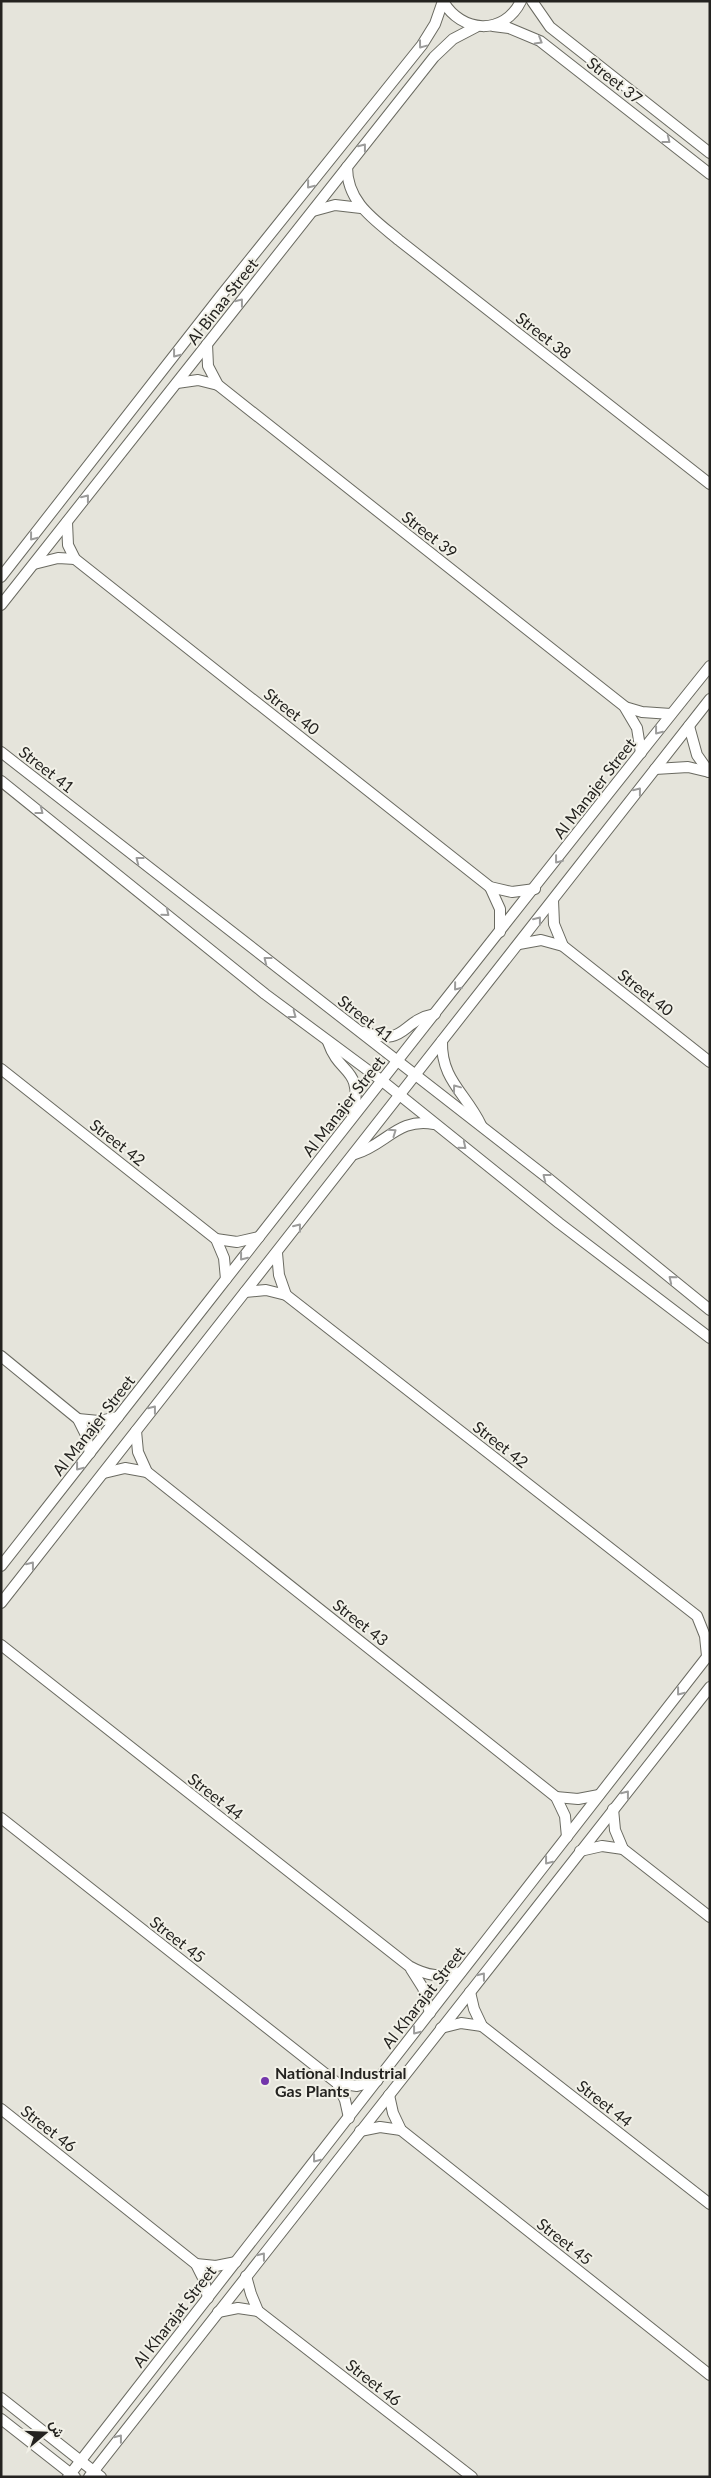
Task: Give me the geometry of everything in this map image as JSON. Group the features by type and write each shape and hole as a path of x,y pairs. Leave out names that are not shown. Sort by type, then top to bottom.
{"street":[{"path":"443,1 460,20 476,27"},
{"name":"Al Binaa Street","path":"1,577 422,45 435,24 443,1"},
{"path":"493,26 508,19 521,1"},
{"name":"Street 37","path":"532,1 550,27 710,153"},
{"name":"Street 37","path":"476,27 493,26 517,31 540,41 710,174"},
{"name":"Al Binaa Street","path":"1,605 434,57 453,39 476,27"},
{"name":"Street 38","path":"347,167 350,189 361,208 400,241 710,484"},
{"path":"311,212 336,205 361,208"},
{"name":"Street 39","path":"207,344 208,366 218,385 624,706 642,712 671,714"},
{"name":"Street 39","path":"176,383 198,380 218,385"},
{"path":"34,564 58,558 75,559 68,545 67,522"},
{"name":"Street 40","path":"75,559 490,887 512,892 535,889"},
{"name":"Al Manajer Street","path":"1,1566 354,1114 535,889 710,666"},
{"path":"1,1603 401,1096 710,699"},
{"name":"Street 39","path":"624,706 637,728 641,752"},
{"path":"689,726 694,746 709,772"},
{"name":"Street 41","path":"1,752 483,1128 710,1310"},
{"path":"655,769 682,767 709,772"},
{"path":"1,781 264,994 381,1080 559,1223 710,1338"},
{"name":"Street 40","path":"490,887 500,909 500,932"},
{"path":"554,900 554,924 563,946"},
{"name":"Street 40","path":"519,944 541,940 563,946 710,1062"},
{"path":"357,1030 382,1038 393,1037 414,1021 435,1014"},
{"path":"328,1041 333,1054 355,1082 357,1092 354,1114"},
{"path":"442,1041 443,1058 448,1075 471,1106 483,1128"},
{"name":"Street 42","path":"1,1069 216,1239"},
{"path":"354,1155 369,1149 404,1126 426,1122 436,1124"},
{"path":"216,1239 237,1242 259,1237"},
{"path":"216,1239 224,1258 226,1279"},
{"path":"277,1253 279,1275 286,1295"},
{"name":"Street 42","path":"245,1292 266,1290 286,1295 697,1616 710,1619"},
{"path":"1,1356 78,1419 86,1435 90,1453"},
{"path":"78,1419 98,1421 118,1417"},
{"name":"Street 43","path":"136,1432 138,1452 147,1472 556,1797 565,1816 567,1837"},
{"path":"103,1474 125,1468 147,1472"},
{"path":"697,1616 705,1636 709,1655"},
{"name":"Street 44","path":"2,1647 409,1966 421,1973 434,1976 448,1976 461,1972"},
{"name":"Al Kharajat Street","path":"72,2476 81,2461 709,1655"},
{"name":"Al Kharajat Street","path":"94,2475 246,2276 710,1687"},
{"path":"556,1797 578,1800 600,1794"},
{"path":"613,1809 615,1830 624,1849 710,1917"},
{"name":"Street 45","path":"1,1818 337,2083 345,2100 349,2118"},
{"path":"580,1851 602,1846 624,1849"},
{"name":"Street 44","path":"409,1966 423,1988 430,2013"},
{"name":"Street 44","path":"470,1992 474,2009 482,2026 710,2204"},
{"path":"442,2028 461,2023 482,2026"},
{"path":"337,2083 357,2086 377,2082"},
{"name":"Street 45","path":"388,2095 393,2113 401,2130 710,2375"},
{"name":"Street 46","path":"1,2109 196,2264 204,2280 208,2298"},
{"path":"360,2131 380,2127 401,2130"},
{"path":"196,2264 216,2266 236,2262"},
{"path":"246,2276 250,2294 258,2311"},
{"path":"218,2312 238,2308 258,2311"},
{"name":"Street 46","path":"258,2311 472,2477"},
{"path":"1,2398 81,2461 94,2475"},
{"path":"1,2419 72,2476"}],"place":[{"name":"National Industrial Gas Plants","path":"265,2081"}]}
